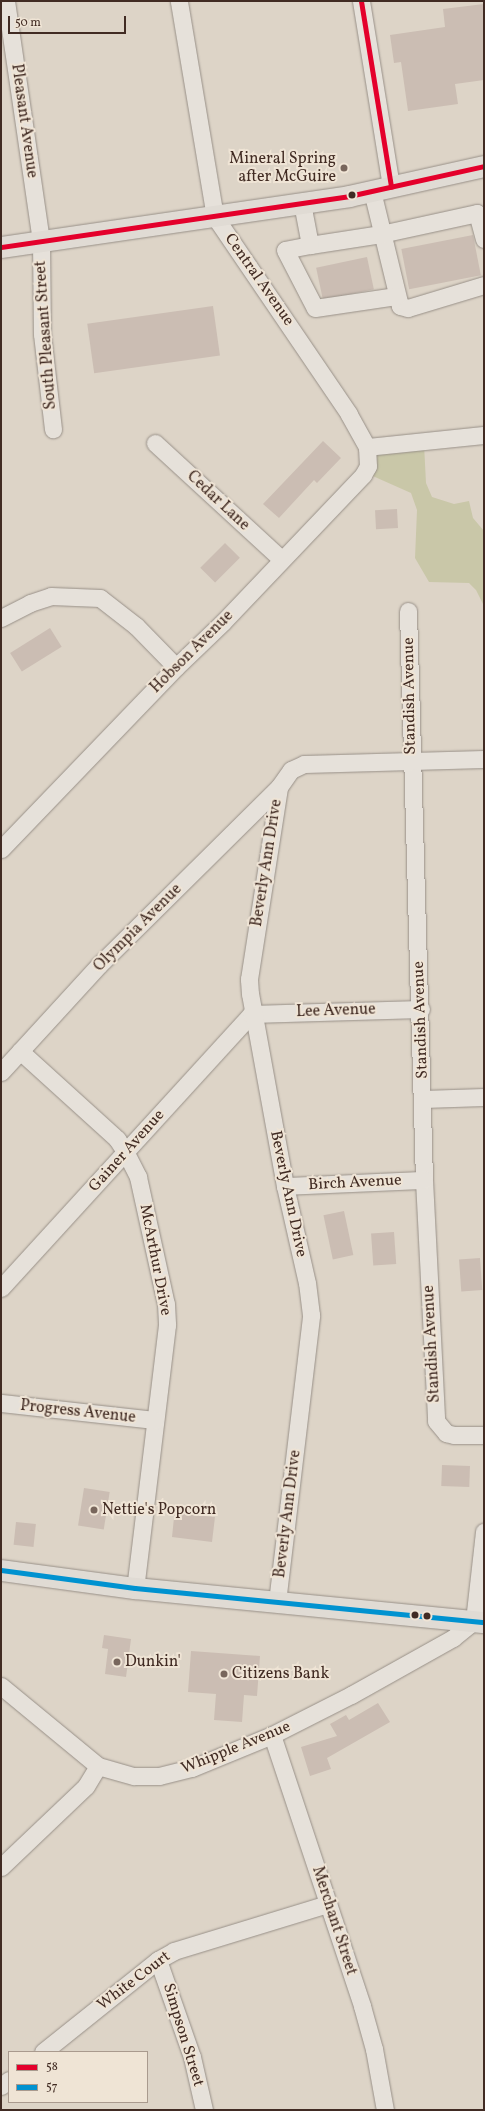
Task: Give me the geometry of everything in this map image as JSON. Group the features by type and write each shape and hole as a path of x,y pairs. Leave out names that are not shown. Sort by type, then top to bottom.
{"main road":[{"path":"1,247 215,217 302,203 381,189 484,166"},
{"path":"1,1570 135,1588 479,1622"}],"street":[{"name":"Pleasant Avenue","path":"6,1 41,242"},
{"name":"Central Avenue","path":"179,1 215,217 349,414 367,447"},
{"path":"361,1 381,189 381,234 396,296 400,306 408,308 484,285"},
{"path":"302,203 310,245"},
{"path":"396,296 315,308 286,250 381,234 476,213 484,239"},
{"name":"South Pleasant Street","path":"41,242 42,334 53,430"},
{"path":"367,447 392,442 484,435"},
{"name":"Cedar Lane","path":"155,443 281,560"},
{"name":"Hobson Avenue","path":"1,849 176,667 223,622 363,475 368,466 367,447"},
{"path":"1,618 30,603 51,596 100,598 136,626 176,667"},
{"name":"Standish Avenue","path":"408,611 423,1099 424,1180 436,1421 440,1428 446,1433 454,1436 484,1435"},
{"name":"Olympia Avenue","path":"1,1072 99,965 279,787 291,770 304,764 484,759"},
{"name":"Beverly Ann Drive","path":"277,1602 311,1315 307,1283 252,1014 249,979 279,787"},
{"name":"Lee Avenue","path":"252,1014 420,1009"},
{"name":"Gainer Avenue","path":"1,1288 252,1014"},
{"name":"McArthur Drive","path":"20,1051 117,1139 126,1153 138,1177 168,1315 135,1588"},
{"path":"423,1099 484,1098"},
{"name":"Birch Avenue","path":"286,1186 424,1180"},
{"name":"Progress Avenue","path":"1,1403 155,1420"},
{"path":"479,1622 484,1532"},
{"name":"Whipple Avenue","path":"1,1686 98,1766 134,1776 177,1773 272,1735 365,1688 479,1622"},
{"name":"Merchant Street","path":"272,1735 374,2049 385,2110"},
{"path":"1,1867 86,1786 98,1766"},
{"name":"White Court","path":"44,2051 158,1960 192,1944 328,1904"},
{"name":"Simpson Street","path":"158,1960 192,2057 204,2110"}],"shaded area":[{"path":"424,444 426,483 432,497 454,504 469,501 473,518 484,531 484,606 476,590 469,583 429,582 415,558 417,510 411,493 366,473 367,454"}],"building":[{"path":"484,4 484,80 455,84 458,104 408,111 401,62 394,63 390,35 445,27 443,9"},
{"path":"473,235 481,275 409,289 401,249"},
{"path":"367,257 374,289 323,300 316,268"},
{"path":"213,306 220,356 94,373 87,324"},
{"path":"323,441 341,458 317,483 314,480 279,518 263,504"},
{"path":"397,509 398,528 376,529 375,510"},
{"path":"225,543 240,558 215,583 200,568"},
{"path":"50,628 62,647 22,672 10,653"},
{"path":"344,1211 353,1255 333,1259 323,1215"},
{"path":"394,1232 396,1264 373,1266 371,1234"},
{"path":"480,1258 482,1290 461,1291 459,1259"},
{"path":"442,1465 470,1466 469,1487 441,1486"},
{"path":"84,1488 110,1492 104,1530 78,1526"},
{"path":"175,1508 187,1510 186,1514 215,1517 212,1542 172,1537"},
{"path":"16,1522 36,1524 33,1547 14,1545"},
{"name":"Dunkin'","path":"104,1635 131,1639 126,1677 105,1674 108,1649 102,1648"},
{"name":"Citizens Bank","path":"191,1651 260,1656 257,1696 244,1695 242,1722 214,1720 216,1694 188,1692"},
{"path":"378,1703 390,1722 327,1758 331,1769 310,1776 301,1747 337,1736 330,1724 346,1715 349,1720"}],"transit line":[{"name":"58","path":"361,1 391,187"},
{"name":"58","path":"1,247 349,196 484,166"},
{"name":"57","path":"1,1570 135,1588 484,1622"}],"place":[{"name":"Mineral Spring after McGuire","path":"344,168"},
{"name":"Nettie's Popcorn","path":"94,1510"},
{"name":"Dunkin'","path":"117,1662"},
{"name":"Citizens Bank","path":"224,1674"}]}
